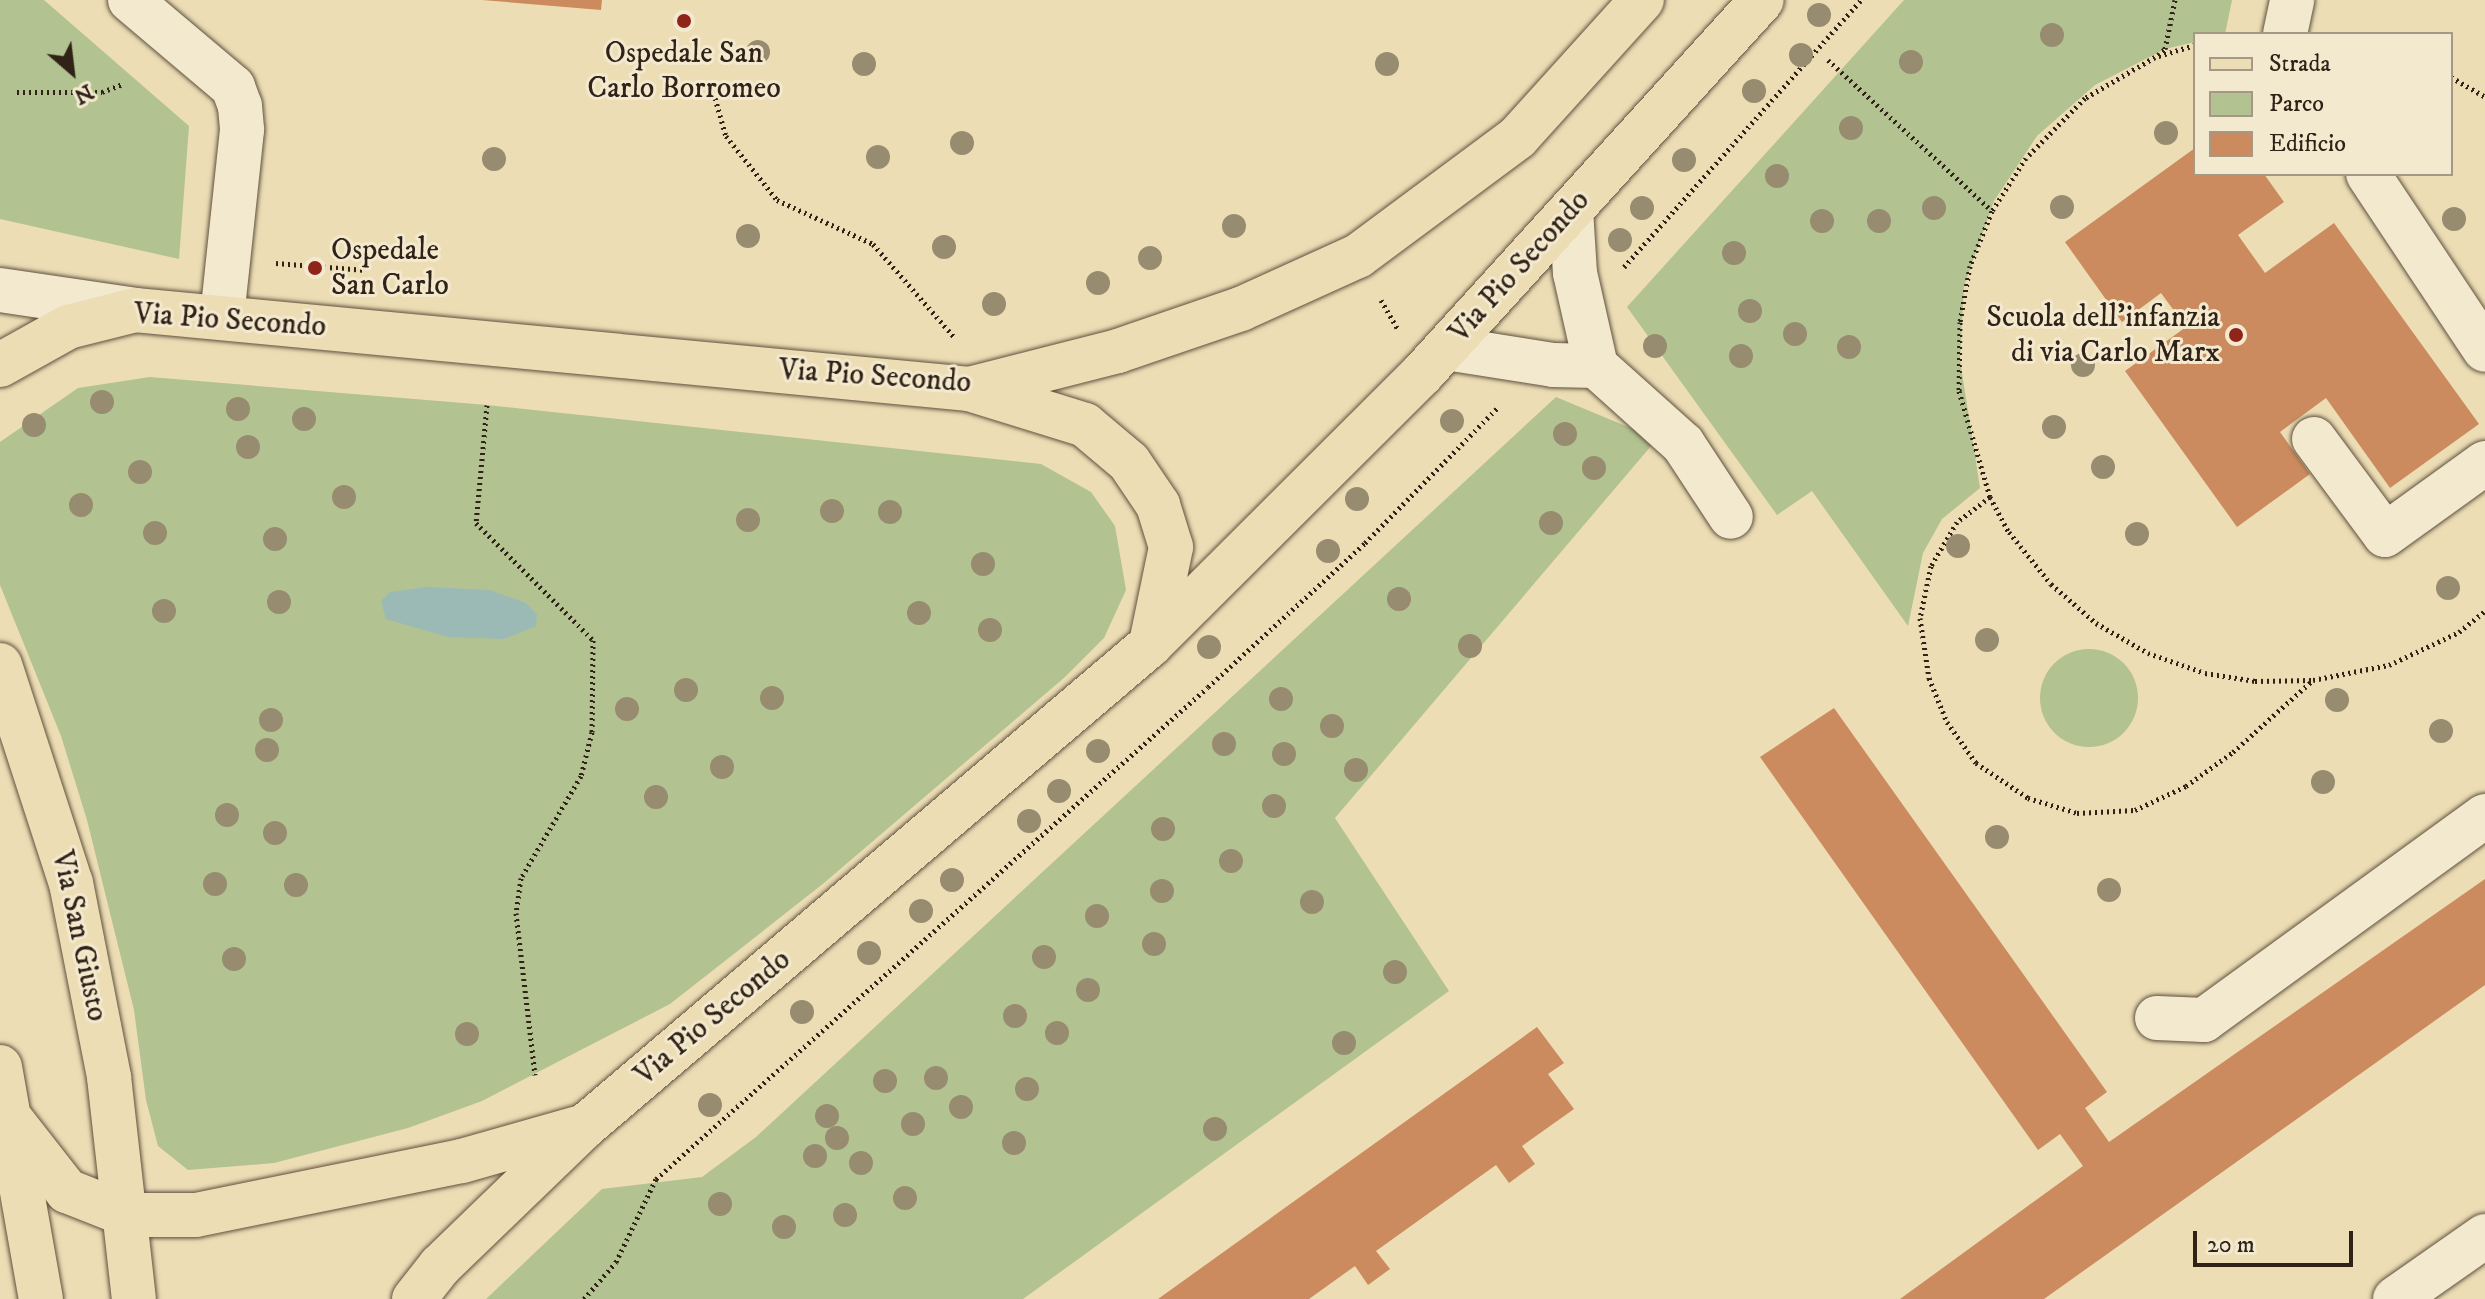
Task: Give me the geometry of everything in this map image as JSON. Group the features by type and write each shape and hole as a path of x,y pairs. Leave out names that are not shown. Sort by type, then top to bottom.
{"main road":[{"name":"Via Pio Secondo","path":"0,365 68,327 135,310 969,389 1118,351 1241,309 1358,256 1518,137 1642,0"},
{"name":"Via Pio Secondo","path":"414,1299 440,1266 584,1127 1150,645 1446,348 1762,0"},
{"path":"969,389 1085,425 1129,462 1158,505 1171,547 1150,645"},
{"name":"Via San Giusto","path":"0,665 71,883 109,1077 128,1215 134,1299"},
{"path":"0,1067 13,1122 41,1299"},
{"path":"13,1122 67,1191 128,1215"},
{"name":"Via Pio Secondo","path":"128,1215 212,1212 462,1161 584,1127"}],"street":[{"path":"130,0 233,87 240,106 242,130 222,317"},
{"path":"2369,176 2485,350"},
{"path":"1571,210 1584,312 1596,366 1683,444 1731,517"},
{"path":"0,290 135,310"},
{"path":"1446,348 1539,362 1596,366"},
{"path":"2314,439 2385,535 2485,463"},
{"path":"2157,1018 2204,1020 2485,816"},
{"path":"2395,1299 2485,1236"}],"path":[{"path":"1584,312 1861,0"},
{"path":"2175,0 2165,49 2085,98 2026,158 1992,211 1970,266 1960,336 1959,391 1990,497 2009,532 2051,584 2096,623 2148,653 2205,673 2255,681 2313,680 2389,665 2459,632 2485,611"},
{"path":"2155,57 2193,46"},
{"path":"1828,60 1992,211"},
{"path":"2453,78 2485,97"},
{"path":"17,92 102,92 123,84"},
{"path":"715,98 726,136 777,200 873,244 961,345"},
{"path":"273,263 366,270"},
{"path":"1376,290 1403,339"},
{"path":"584,1299 616,1262 656,1179 1365,543 1539,362"},
{"path":"487,405 476,523 593,640 592,732 581,776 521,878 516,913 535,1075"},
{"path":"1990,497 1957,522 1937,555 1920,618 1929,678 1947,722 1976,763 2028,798 2077,813 2135,810 2186,786 2233,752 2313,680"}],"green space":[{"path":"0,0 44,0 189,126 179,259 0,219"},
{"path":"1904,0 2232,0 2225,32 2193,32 2193,42 2165,49 2095,85 2037,136 1994,201 1964,286 1960,360 1980,488 1942,519 1923,553 1908,626 1812,491 1777,515 1627,307"},
{"path":"150,377 487,405 1041,464 1091,492 1115,526 1126,590 1104,638 1065,677 824,883 670,1004 482,1101 408,1128 274,1163 188,1170 158,1146 146,1100 134,1010 87,820 61,736 0,585 0,442 78,388"},
{"path":"1556,397 1657,439 1335,818 1449,991 1023,1299 486,1299 602,1189 702,1177 756,1137"},
{"path":"2089,649 2108,653 2123,664 2134,679 2138,698 2134,717 2123,732 2108,743 2089,747 2070,743 2055,732 2044,717 2040,698 2044,679 2055,664 2070,653"}],"water":[{"path":"427,587 490,590 526,603 537,614 536,626 504,639 448,637 386,619 381,601 390,592"}],"building":[{"path":"482,0 602,0 601,10"},
{"path":"2193,149 2193,176 2265,176 2284,202 2238,235 2265,273 2334,223 2479,424 2390,488 2326,398 2280,432 2310,474 2237,527 2125,371 2186,327 2161,293 2122,322 2065,242"},
{"path":"1834,708 2107,1092 2085,1108 2109,1142 2485,879 2485,985 2044,1299 1900,1299 2083,1166 2060,1134 2038,1150 1760,757"},
{"path":"1537,1027 1564,1063 1548,1074 1574,1109 1522,1146 1535,1164 1509,1183 1496,1165 1376,1251 1390,1269 1368,1285 1355,1266 1309,1299 1158,1299"}],"place":[{"name":"Ospedale San Carlo Borromeo","path":"684,21"},
{"name":"Ospedale San Carlo","path":"315,268"},
{"name":"Scuola dell'infanzia di via Carlo Marx","path":"2236,335"}]}
